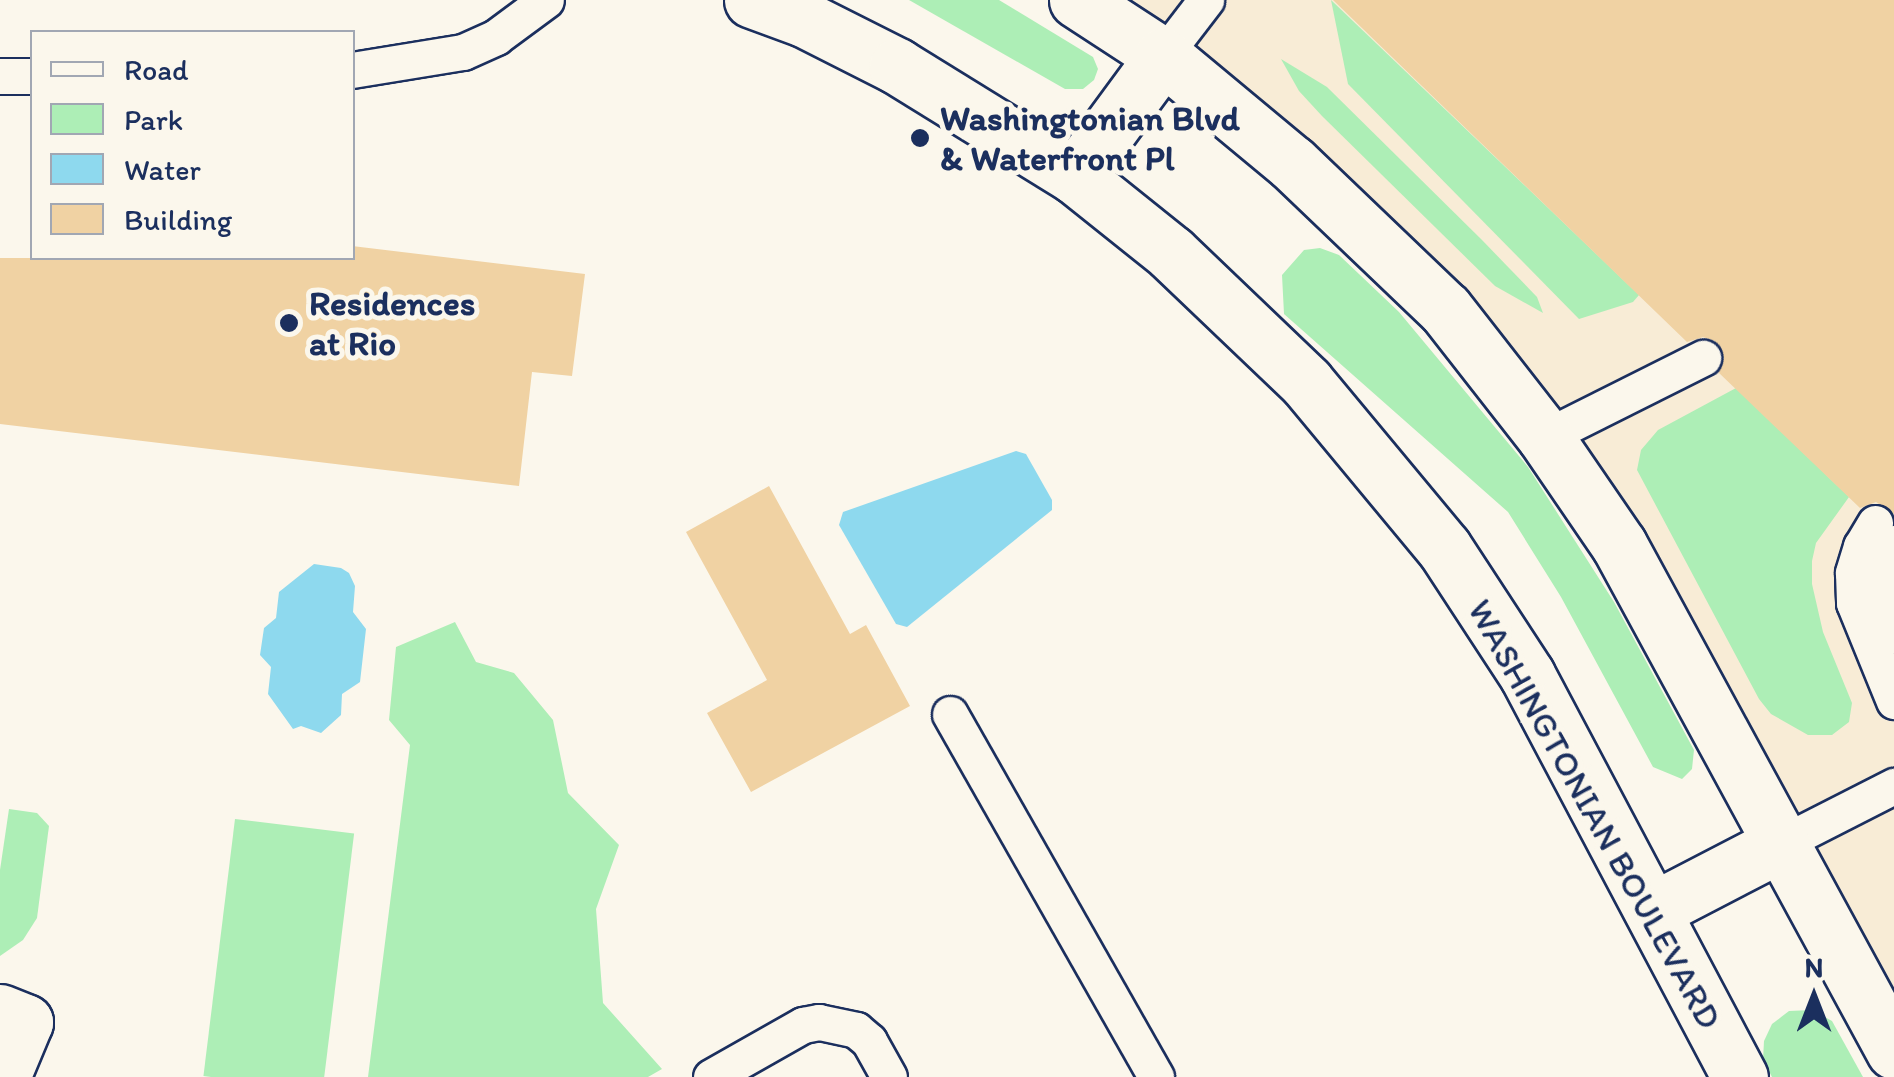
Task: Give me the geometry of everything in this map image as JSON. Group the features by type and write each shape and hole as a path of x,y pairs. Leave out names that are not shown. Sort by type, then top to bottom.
{"street":[{"name":"WASHINGTONIAN BOULEVARD","path":"752,0 804,19 897,66 1075,176 1171,252 1306,382 1444,548 1527,675 1740,1077"},
{"path":"1077,0 1163,56 1292,163 1445,309 1545,437 1619,545 1894,1052"},
{"path":"1075,176 1163,56"},
{"path":"1885,538 1880,584 1894,628"},
{"path":"1653,910 1782,842"},
{"path":"0,1012 25,1022 2,1077"}],"lane":[{"path":"355,70 464,52 496,37 546,0"},
{"path":"1163,56 1206,0"},
{"path":"0,76 30,76"},
{"path":"1545,437 1703,358"},
{"path":"1885,538 1857,560 1854,603 1894,701"},
{"path":"950,714 1156,1077"},
{"path":"1782,842 1894,786"},
{"path":"711,1077 802,1026 819,1022 856,1030 869,1041 889,1077"}],"shaded area":[{"path":"1095,0 1894,0 1894,1037 1587,483"}],"green space":[{"path":"909,0 999,0 1093,57 1098,69 1094,80 1083,89 1065,89"},
{"path":"1331,0 1639,295 1633,302 1579,319 1348,84"},
{"path":"1281,59 1327,87 1537,297 1543,313 1495,286 1322,116 1299,91"},
{"path":"1320,248 1339,255 1399,312 1528,467 1614,602 1694,750 1692,769 1682,779 1653,767 1561,597 1508,512 1284,314 1282,275 1304,250"},
{"path":"1736,388 1849,497 1816,543 1812,561 1812,584 1823,632 1852,703 1849,722 1832,735 1808,735 1771,714 1759,699 1637,470 1641,450 1658,430"},
{"path":"455,622 476,662 514,673 553,720 568,793 619,845 596,909 603,1003 662,1069 648,1077 368,1077 410,745 389,720 396,647"},
{"path":"9,809 37,813 49,826 37,918 23,940 0,956 0,870"},
{"path":"235,819 354,834 324,1077 203,1076"},
{"path":"1812,1010 1832,1021 1863,1077 1772,1077 1763,1060 1764,1041 1772,1024 1789,1011"}],"water":[{"path":"1016,451 1026,454 1052,500 1052,510 907,627 896,624 839,525 843,512"},
{"path":"314,564 349,573 355,586 353,612 366,629 360,682 342,694 341,715 321,733 301,726 293,729 268,694 271,667 260,655 264,628 276,618 279,592"}],"building":[{"path":"1333,0 1894,0 1894,514 1876,502 1860,508 1718,372 1724,358 1715,341 1703,337 1687,342"},
{"name":"Residences at Rio","path":"355,246 585,274 572,376 532,372 519,486 0,424 0,258 355,260"},
{"path":"769,486 850,634 866,625 910,706 751,792 707,713 767,680 686,532"}],"place":[{"name":"Washingtonian Blvd & Waterfront Pl","path":"920,138"},
{"name":"Residences at Rio","path":"289,323"}]}
